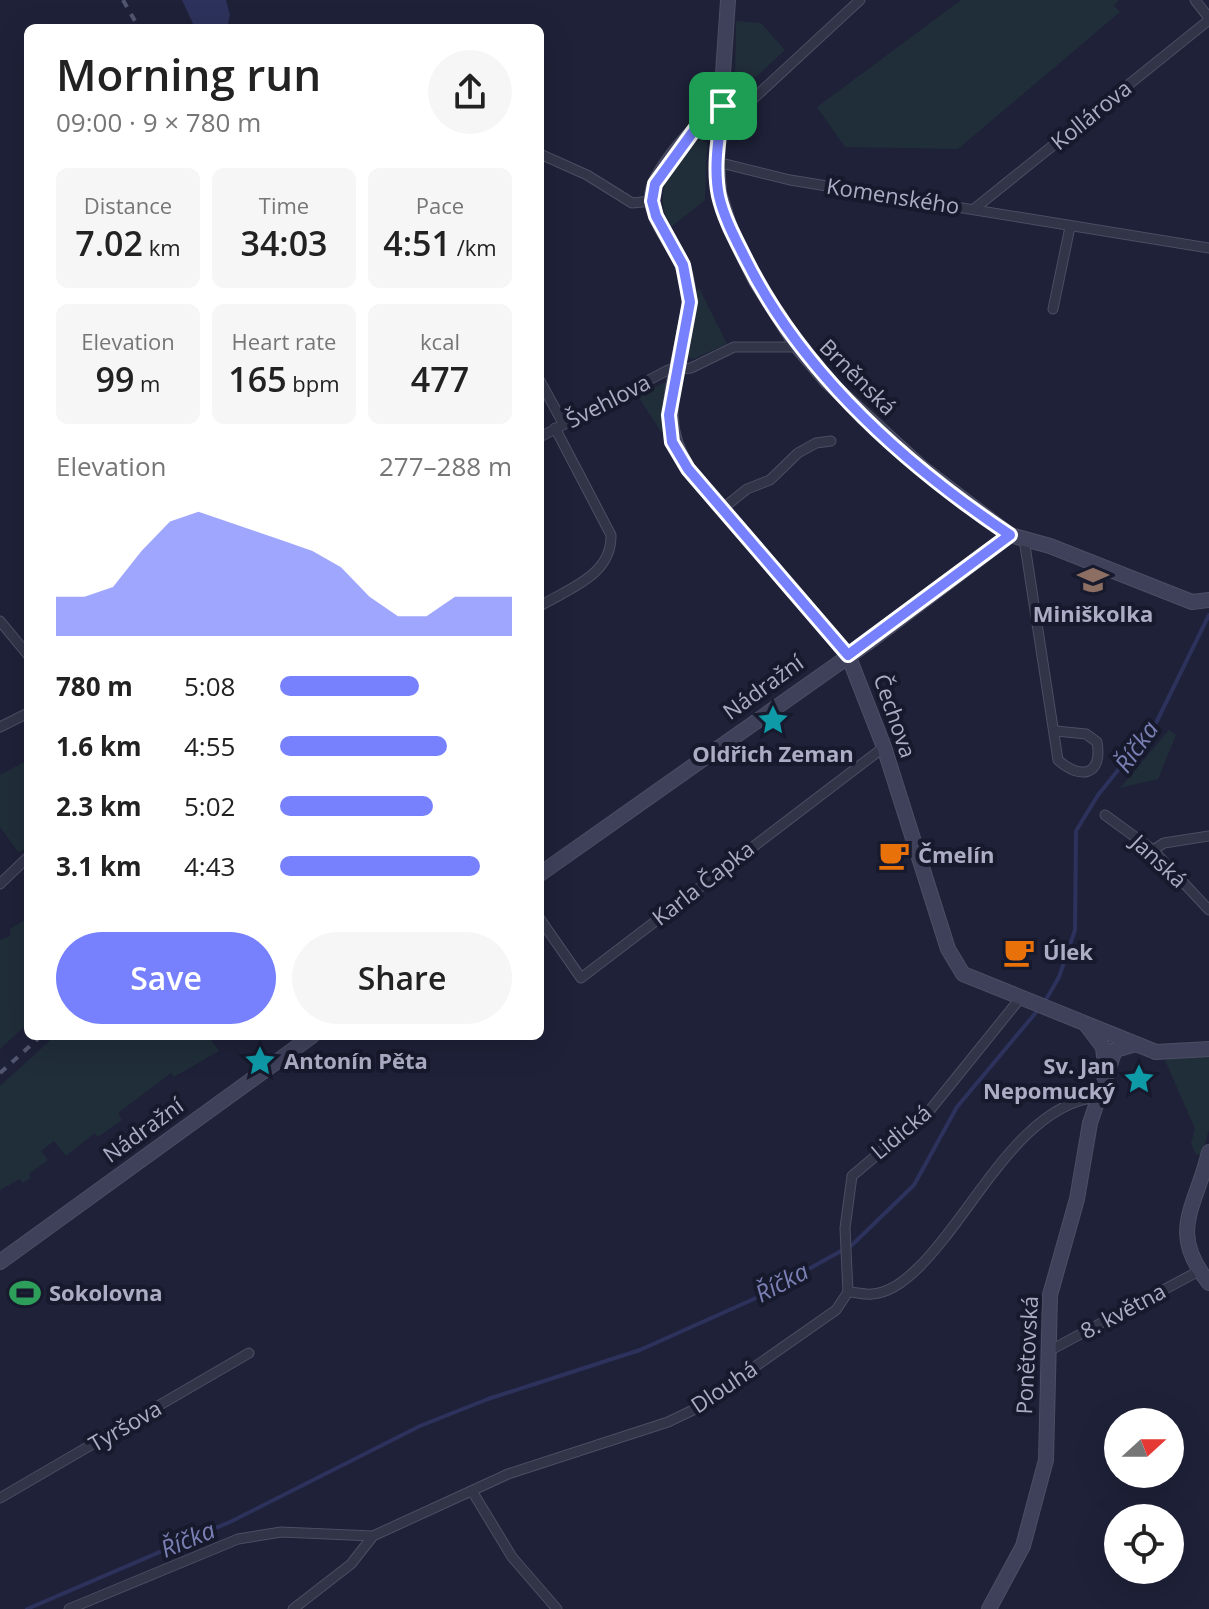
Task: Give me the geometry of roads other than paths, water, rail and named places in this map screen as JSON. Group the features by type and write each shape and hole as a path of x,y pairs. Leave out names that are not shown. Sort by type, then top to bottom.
{"street":[{"name":"Brněnská","path":"728,0 717,162 719,193 730,228 756,281 798,347 827,381 921,467 1017,537 1050,546 1192,602 1209,600"},
{"path":"544,156 587,175 632,203 652,201 655,184 703,118 723,106 753,99 860,0"},
{"path":"1195,0 1209,19"},
{"name":"Kollárova","path":"974,209 1209,19"},
{"name":"Komenského","path":"717,162 790,180 1209,248"},
{"name":"Čechova","path":"652,201 656,216 683,265 690,302 669,415 672,442 688,469 848,655 884,747 948,949 963,974 1053,1007 1136,1044 1172,1054 1209,1049"},
{"path":"1053,309 1070,227"},
{"path":"678,368 691,368 734,347 798,347"},
{"name":"Švehlova","path":"544,435 678,368"},
{"path":"544,390 611,535 611,551 601,570 544,604"},
{"path":"722,509 747,489 770,480 798,453 816,443 831,441"},
{"path":"1017,537 1056,731 1058,760 1072,772 1083,773 1094,767 1099,755 1097,742 1086,734 1056,731"},
{"name":"Nádražní","path":"544,871 1017,537"},
{"path":"0,621 24,650"},
{"path":"0,727 24,715"},
{"name":"Karla Čapka","path":"544,925 581,978 884,747"},
{"name":"Janská","path":"1105,815 1153,850 1209,910"},
{"path":"1153,850 1164,843 1209,836"},
{"path":"0,884 24,861"},
{"name":"Lidická","path":"848,1292 845,1228 852,1176 930,1110 1026,998"},
{"path":"1081,1020 1097,1035 1103,1047 1103,1079"},
{"name":"Nádražní","path":"0,1262 306,1040"},
{"path":"1103,1079 1115,1050 1136,1044"},
{"name":"Ponětovská","path":"989,1609 1023,1546 1046,1460 1050,1295 1077,1199 1103,1079"},
{"path":"848,1292 874,1294 890,1289 910,1276 935,1251 1026,1133 1065,1104 1098,1097"},
{"path":"1209,1152 1185,1236 1191,1259 1209,1283"},
{"name":"8. května","path":"1047,1352 1199,1271"},
{"name":"Dlouhá","path":"293,1609 351,1564 373,1536 508,1474 668,1422 693,1410 836,1310 848,1292"},
{"name":"Tyršova","path":"0,1498 249,1353"},
{"path":"472,1491 512,1557 557,1609"},
{"path":"69,1609 238,1539 281,1532 373,1536"}],"water":[{"path":"182,0 226,0 230,15 228,24 193,24"}],"waterway":[{"name":"Říčka","path":"1044,1003 1059,977 1075,930 1076,831 1098,795 1156,723 1209,615"},
{"name":"Říčka","path":"27,1609 232,1521 420,1426 488,1399 640,1350 756,1298 852,1245 914,1185 957,1107 1038,1010"}],"railway":[{"path":"123,0 137,24"},
{"path":"0,1073 37,1040"}],"place":[{"name":"Miniškolka","path":"1093,580"},
{"name":"Oldřich Zeman","path":"773,720"},
{"name":"Čmelín","path":"894,855"},
{"name":"Úlek","path":"1019,952"},
{"name":"Antonín Pěta","path":"260,1061"},
{"name":"Sv. Jan Nepomucký","path":"1139,1079"},
{"name":"Sokolovna","path":"25,1293"}]}
